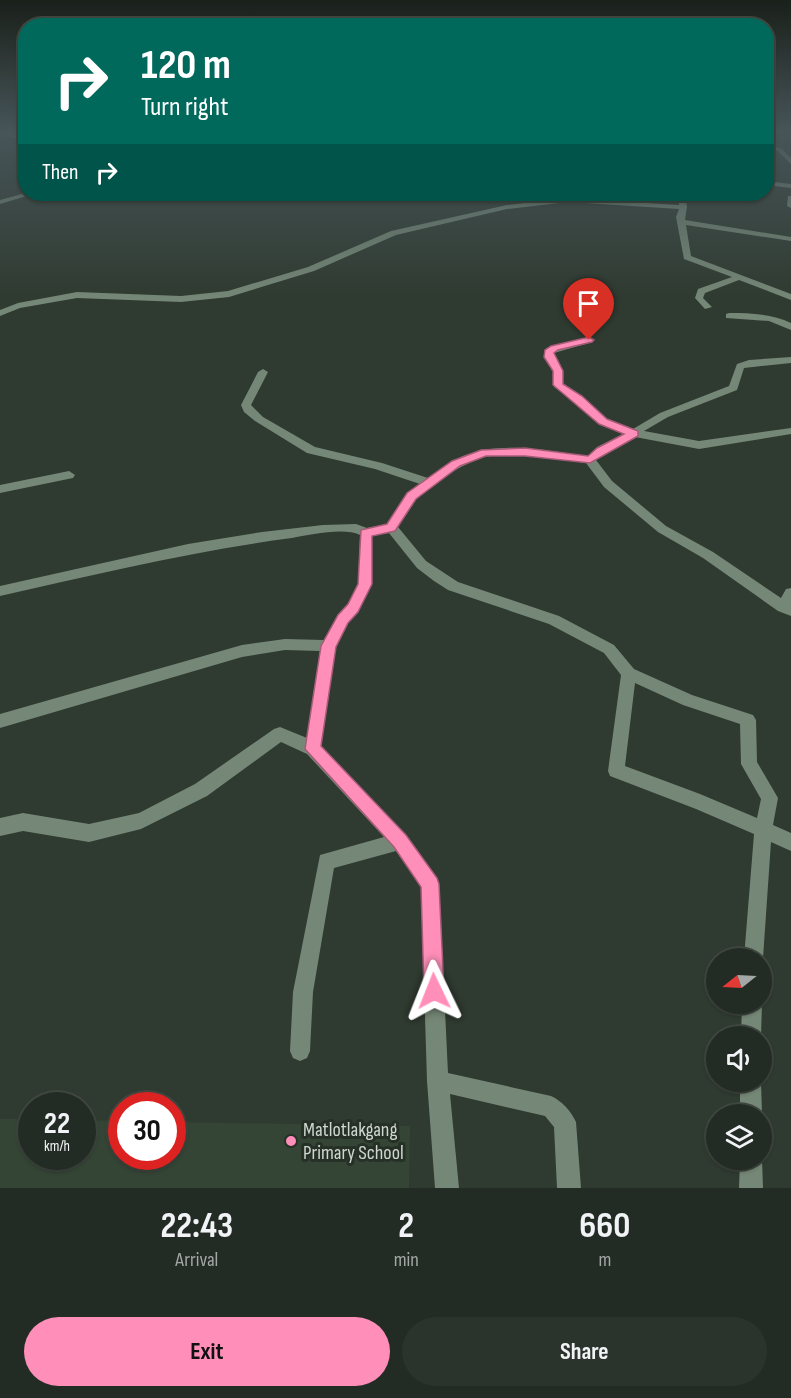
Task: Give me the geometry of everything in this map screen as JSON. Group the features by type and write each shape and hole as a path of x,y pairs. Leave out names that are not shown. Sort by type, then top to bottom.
{"street":[{"path":"0,202 18,197"},
{"path":"791,198 791,206"},
{"path":"0,313 18,306 77,296 182,299 229,294 311,269 394,233 491,210 560,201"},
{"path":"584,201 683,207"},
{"path":"682,201 681,222 687,243 687,257 791,297"},
{"path":"681,222 791,239"},
{"path":"708,307 699,298 701,291 740,277"},
{"path":"729,316 749,316 791,327"},
{"path":"589,340 555,348 549,352 549,357 558,371 558,385 579,399 603,422 634,434 699,446 791,431"},
{"path":"590,460 601,450 634,434 664,415 733,388 740,366 749,363 791,360"},
{"path":"263,372 246,405 248,410 259,419 311,450 378,466 429,483"},
{"path":"0,591 188,549 279,534 356,528 366,533 391,528 411,496 456,464 485,453 525,452 590,460 608,484 652,522 708,555 787,609 791,593"},
{"path":"0,489 69,475"},
{"path":"391,528 419,563 438,578 453,586 554,620 579,631 609,649 629,673 688,700 748,720 749,764 770,798 763,831 753,948"},
{"path":"313,749 328,646 343,619 353,608 365,584 366,533"},
{"path":"0,721 217,657 279,646 312,644 328,646"},
{"path":"629,673 616,771 700,802 791,842"},
{"path":"0,827 23,822 89,832 141,821 201,790 280,734 313,749 400,841 430,884 438,1081 447,1188"},
{"path":"300,1052 303,992 326,861 400,841"},
{"path":"438,1081 551,1107 565,1122 569,1188"},
{"path":"751,1170 751,1188"}],"shaded area":[{"name":"Matlotlakgang Primary School","path":"0,1119 18,1119 18,1170 96,1170 96,1120 108,1121 108,1170 186,1170 186,1122 410,1126 409,1188 0,1188"}],"place":[{"name":"Matlotlakgang Primary School","path":"291,1141"}],"route":[{"path":"434,991 430,884 400,841 313,749 328,646 343,619 353,608 365,584 366,533 391,528 411,496 456,464 485,453 525,452 590,460 601,450 634,434 603,422 579,399 558,385 558,371 549,357 549,352 555,348 589,340"}]}
